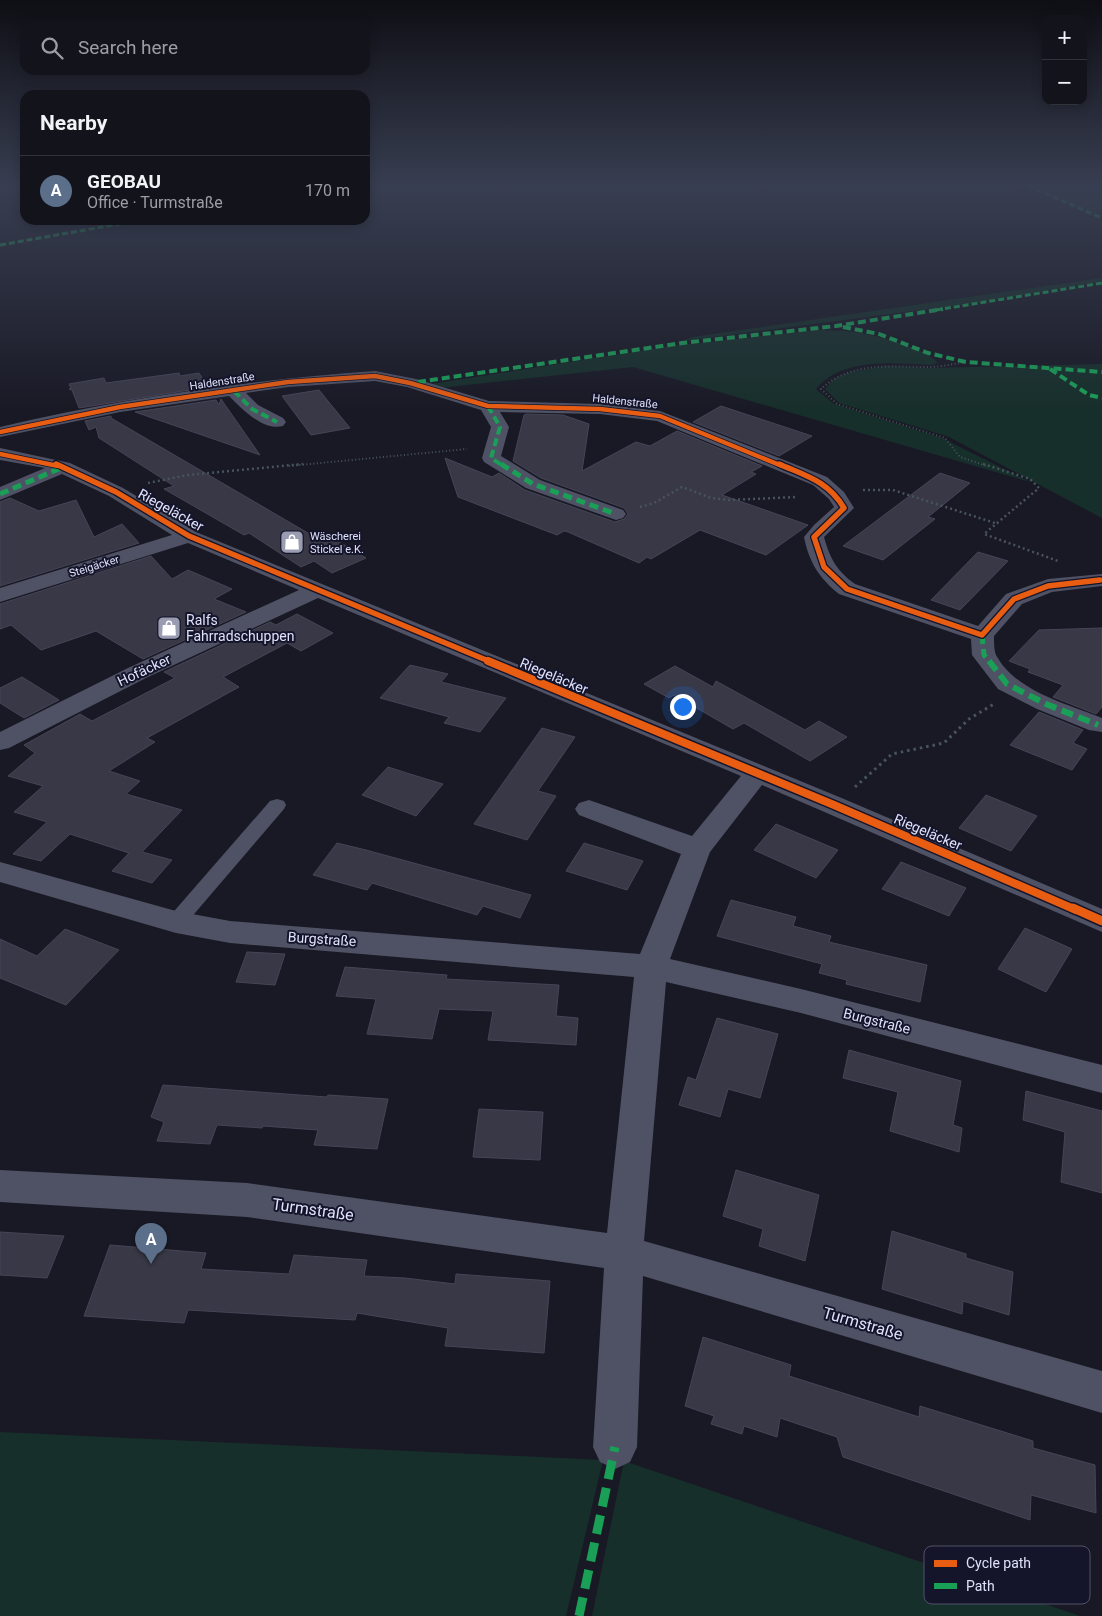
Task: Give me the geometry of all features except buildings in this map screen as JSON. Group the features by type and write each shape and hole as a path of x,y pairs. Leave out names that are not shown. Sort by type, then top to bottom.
{"street":[{"name":"Haldenstraße","path":"0,432 120,407 288,382 375,376 410,383 488,406 600,409 660,416 793,468 820,481 836,496"},
{"name":"Haldenstraße","path":"234,391 252,409 277,422"},
{"path":"488,406 500,426 491,458 533,484 616,514"},
{"name":"Riegeläcker","path":"0,454 63,467 116,492 188,536 834,805 1102,921"},
{"path":"0,494 63,467"},
{"path":"836,496 844,508 838,516 820,528 814,537 820,564 832,579 847,589 982,636"},
{"name":"Steigäcker","path":"0,595 188,536"},
{"path":"1098,725 1046,704 1007,684 984,655 982,636 1014,600 1048,586 1100,580"},
{"name":"Hofäcker","path":"0,742 137,673 317,590"},
{"path":"615,1447 624,1253 651,967 697,848 757,774"},
{"path":"589,809 697,848"},
{"name":"Burgstraße","path":"0,872 176,922 230,932 651,967 801,1001 1102,1079"},
{"name":"Turmstraße","path":"0,1186 247,1200 624,1253 1102,1392"}],"lane":[{"path":"176,922 276,805"}],"path":[{"path":"966,362 929,367 886,365 848,370 831,378 821,389 837,404 945,438 960,457 1030,479 1039,488 984,534 1083,570 1100,580"},
{"path":"116,492 163,478 494,447"},
{"path":"616,514 654,503 682,487 711,498 729,500 836,496 862,490 893,490 998,524"},
{"path":"834,805 892,754 944,742 970,719 1018,690"}],"green space":[{"path":"1102,278 1102,281 975,303 683,341 692,337"},
{"path":"819,330 850,331 886,339 922,352 938,363 931,365 901,363 869,364 840,371 816,389 834,404 942,438 1030,482 633,367 439,388 431,384 672,346"},
{"path":"1102,364 1102,518 949,437 839,403 825,389 834,379 850,372 887,366 929,368"},
{"path":"0,1432 603,1460 566,1616 0,1616"},
{"path":"624,1461 924,1563 924,1604 1045,1604 1080,1616 592,1616"}],"marked path":[{"path":"418,382 682,343 836,326 1102,283"},
{"path":"843,327 879,334 928,353 966,362 1102,372"},
{"path":"1050,369 1089,395 1102,398"},
{"path":"234,391 252,409 277,422"},
{"path":"488,406 500,427 491,458 533,484 616,514"},
{"path":"0,494 63,467"},
{"path":"982,635 984,655 1007,684 1046,704 1098,725"},
{"path":"579,1616 615,1447"}],"cycle path":[{"path":"0,432 120,407 288,382 375,376 410,383 488,406 600,409 660,416 820,481 837,496 844,508 814,537 821,561 833,578 847,589 982,635 1014,599 1048,586 1100,580"},
{"path":"0,454 55,464 116,492 189,536 834,805 1102,921"}],"place":[{"name":"Wäscherei Stickel e.K.","path":"292,542"},
{"name":"Ralfs Fahrradschuppen","path":"169,628"},
{"name":"GEOBAU","path":"151,1264"}]}
